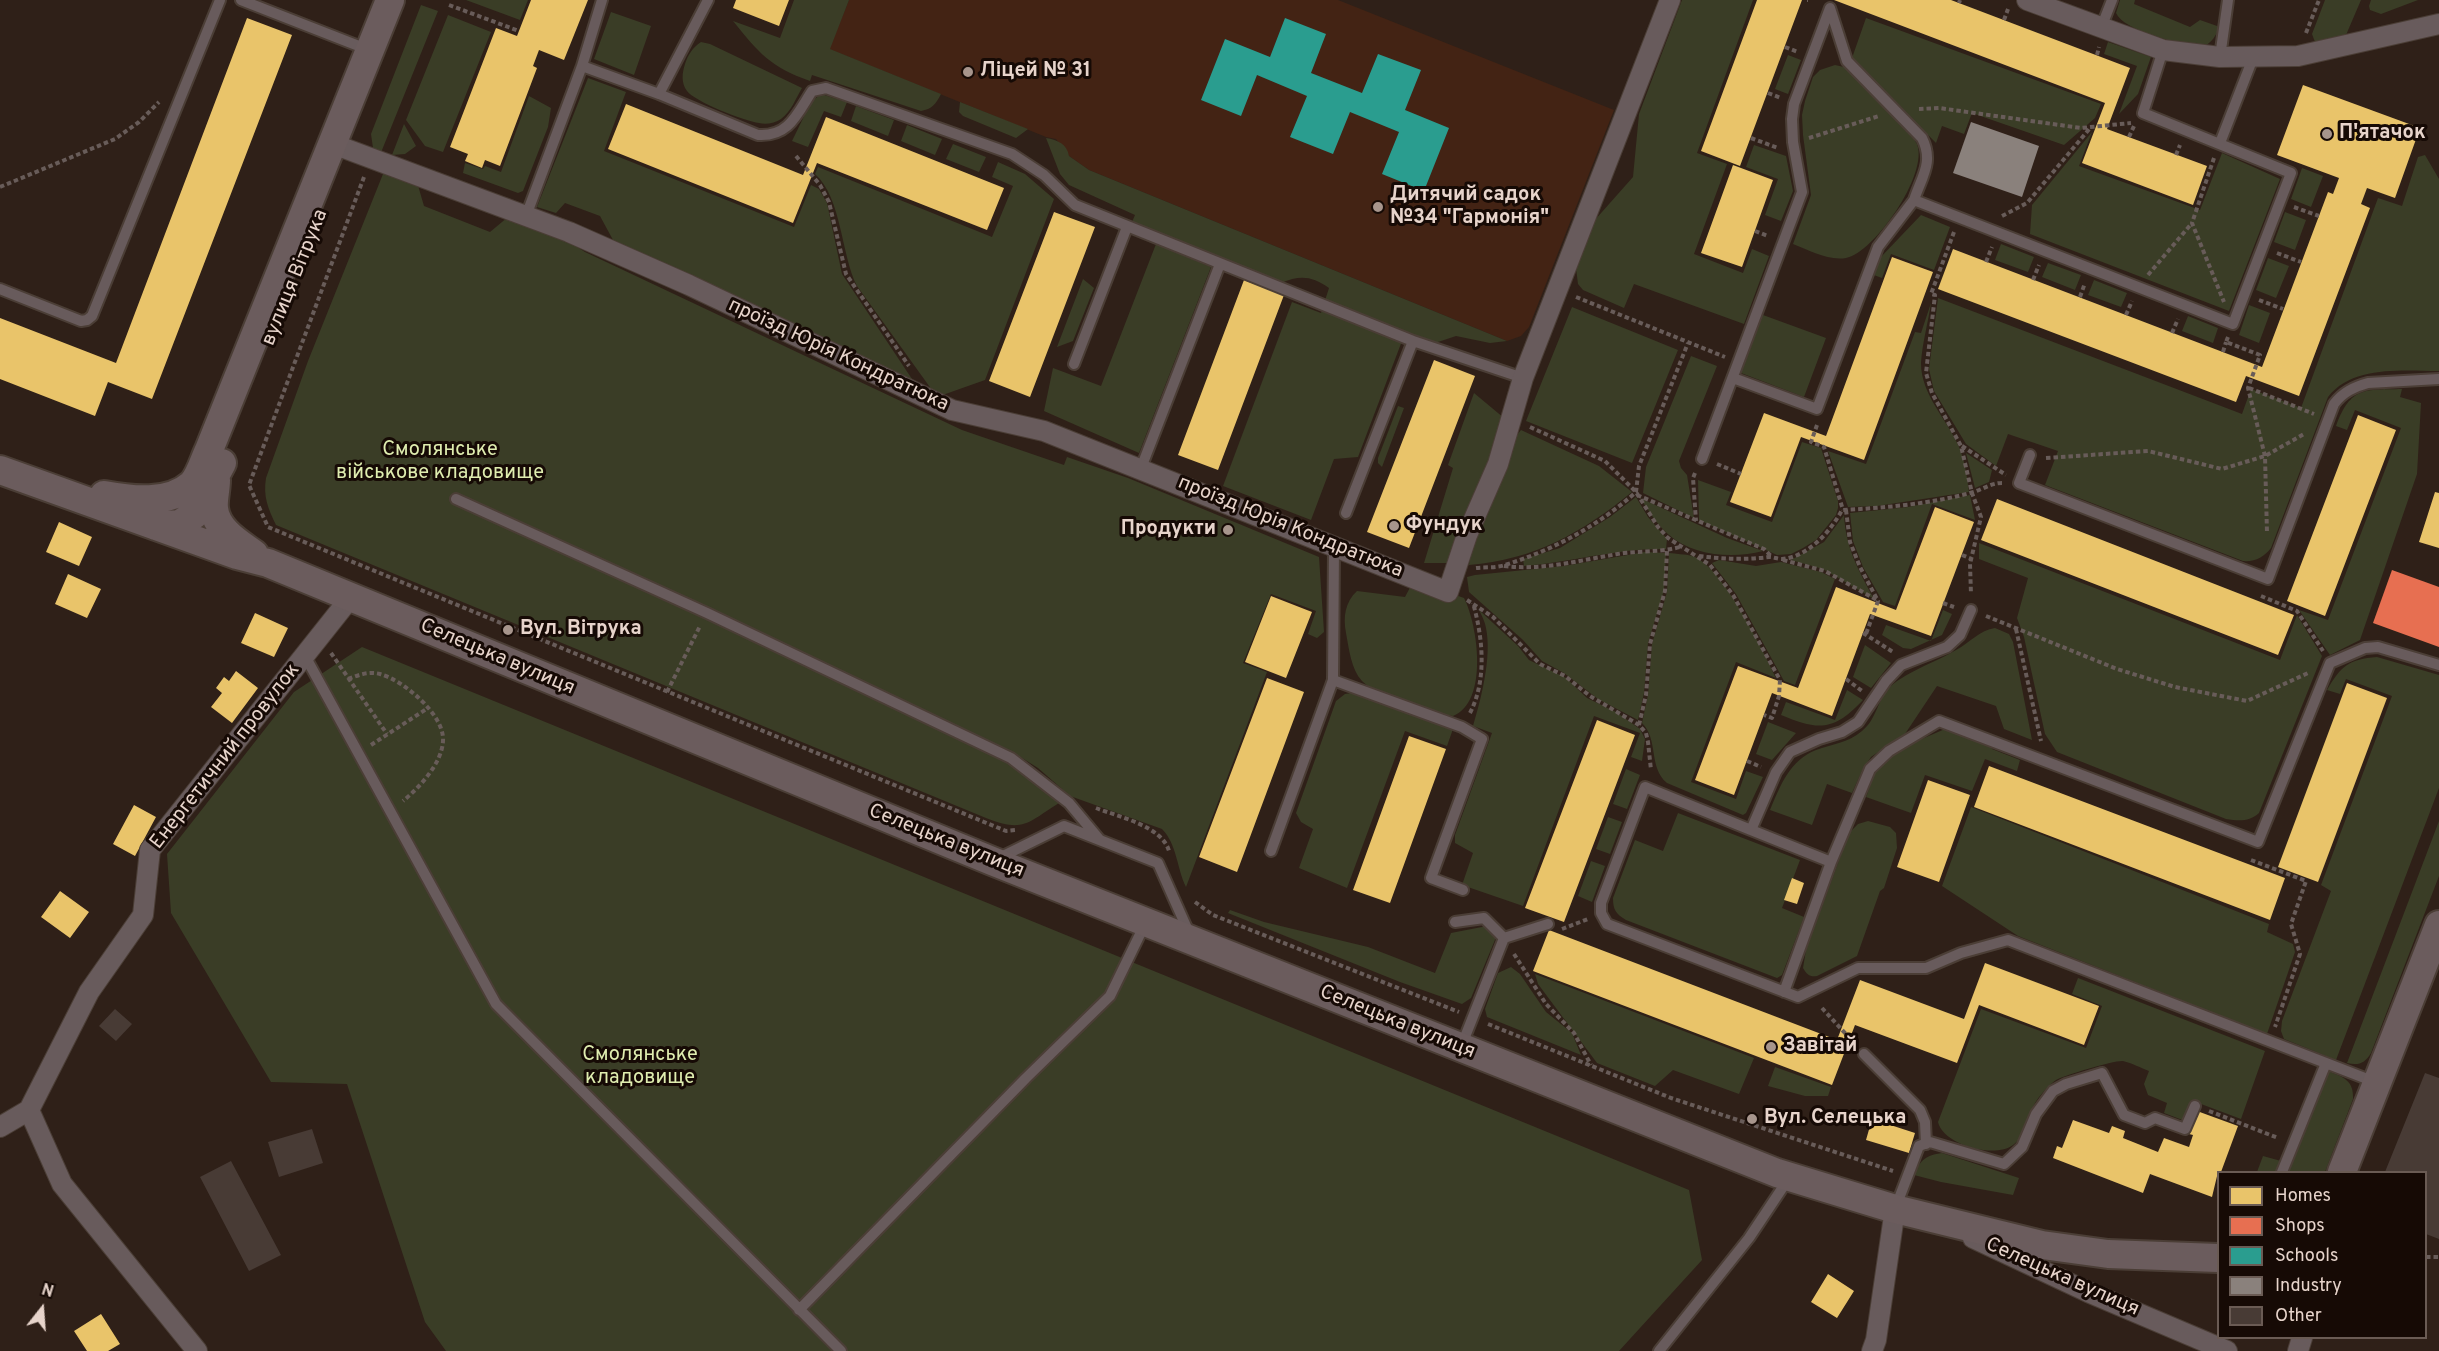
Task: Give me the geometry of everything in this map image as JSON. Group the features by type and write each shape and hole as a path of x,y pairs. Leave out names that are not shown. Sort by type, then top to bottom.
{"street":[{"name":"вулиця Вітрука","path":"351,150 370,50 390,0"},
{"name":"вулиця Вітрука","path":"185,525 351,150 408,0"},
{"path":"1448,592 1467,535 1498,464 1513,419 1523,378 1670,0"},
{"path":"2027,0 2163,50 2220,57 2298,56 2439,24"},
{"name":"проїзд Юрія Кондратюка","path":"351,150 569,232 688,285 952,410 1044,431 1448,592"},
{"name":"Селецька вулиця","path":"0,457 185,525 252,557 993,861 1789,1178 1895,1209 2042,1245 2108,1254 2217,1258"},
{"name":"Селецька вулиця","path":"0,470 185,525"},
{"path":"205,480 218,522 252,557"},
{"name":"Селецька вулиця","path":"102,494 136,500 182,491 205,480"},
{"path":"185,525 252,557"},
{"name":"Енергетичний провулок","path":"29,1110 89,992 143,915 150,850 351,597"},
{"path":"2343,1171 2439,925"},
{"path":"0,1127 29,1110 62,1184 197,1351"},
{"path":"1876,1348 1895,1209"},
{"name":"Селецька вулиця","path":"1895,1209 1957,1231 2088,1292 2228,1351"}],"lane":[{"path":"0,289 81,321 92,316 220,0"},
{"path":"241,0 370,50"},
{"path":"526,216 582,66 602,0"},
{"path":"659,94 708,0"},
{"path":"2101,28 2112,0"},
{"path":"2220,57 2228,0"},
{"path":"1702,459 1802,192 1793,142 1794,104 1830,8 1846,61 1922,138 1929,156 1914,200 1878,247 1816,409 1733,378"},
{"path":"1914,200 2233,324 2291,173 2143,113 2163,50"},
{"path":"2220,143 2253,58"},
{"path":"582,66 659,94 758,135 770,136 781,132 791,123 812,91 826,88 1012,154 1044,175 1075,206 1413,341 1523,378"},
{"path":"1074,364 1127,227"},
{"path":"1141,468 1220,264"},
{"path":"1347,513 1413,341"},
{"path":"2030,455 2019,483 2268,579 2328,420 2340,396 2357,386 2390,380 2439,379"},
{"path":"456,499 707,613 1011,758 1069,803 1099,839"},
{"path":"1271,851 1333,680 1334,547"},
{"path":"1750,830 1776,772 1790,752 1849,728 1858,722 1886,681 1906,661 1926,656 1947,646 1960,635 1971,610"},
{"path":"1784,992 1831,862 1870,769 1889,751 1939,720 2258,842 2330,663 2365,648 2378,647 2439,665"},
{"path":"305,656 496,1004 841,1351"},
{"path":"1333,680 1462,728 1482,739 1431,878 1463,890"},
{"path":"1831,862 1645,787 1601,903 1601,913 1607,924 1798,997 1858,968 1926,968 1961,953 2008,940 2378,1083"},
{"path":"993,861 1064,826 1099,839 1158,863 1192,941"},
{"path":"1455,922 1484,918 1504,938"},
{"path":"799,1310 1110,996 1146,922"},
{"path":"1504,938 1548,924"},
{"path":"1461,1049 1504,938"},
{"path":"1864,1054 1920,1110 1925,1122 1926,1143"},
{"path":"2283,1171 2326,1063"},
{"path":"1895,1209 1919,1146 1930,1142 2004,1164 2022,1147 2036,1114 2053,1091 2066,1083 2102,1073 2124,1115 2145,1123 2155,1118 2185,1129 2194,1106"},
{"path":"1659,1351 1749,1238 1789,1178"}],"path":[{"path":"2298,56 2319,0"},
{"path":"449,5 519,31"},
{"path":"0,187 115,139 138,122 162,99"},
{"path":"1793,142 1896,111 1939,108 2081,128 2135,122 2129,137"},
{"path":"1982,226 2027,202 2091,126"},
{"path":"1751,138 1795,154"},
{"path":"2137,287 2192,223 2220,143"},
{"path":"351,150 249,485 268,527 1006,831 1021,830"},
{"path":"796,156 820,185 829,202 846,274 933,401"},
{"path":"2280,202 2319,216"},
{"path":"1959,217 1931,294 1935,295 1926,364 1932,393 1961,446 1972,493 1981,517 1972,559 1971,610 2117,669 2165,684 2247,701 2330,663 2297,611 2261,596"},
{"path":"2192,223 2233,324 2223,352"},
{"path":"2262,247 2301,262"},
{"path":"1559,290 1739,362"},
{"path":"2244,295 2283,309"},
{"path":"2226,342 2260,354 2248,388 2265,456 2267,534"},
{"path":"1503,566 1556,546 1608,515 1636,494 1639,466 1688,343"},
{"path":"2248,388 2328,420"},
{"path":"1513,419 1605,461 1636,494 1658,527 1681,547 1710,565 1733,595 1780,680 1779,696 1772,718 1764,715"},
{"path":"2030,455 2051,459 2148,451 2222,469 2265,456 2328,420"},
{"path":"1818,422 1811,442 1824,447 1845,510 1850,542 1878,601 1865,634 1906,661"},
{"path":"1961,446 2019,483"},
{"path":"1696,521 1693,478 1702,459 1741,474"},
{"path":"1698,556 1755,560 1789,557 1818,542 1845,510 1877,509 1972,493 1995,482 2019,483"},
{"path":"1636,494 1764,549 1774,558 1825,571 1878,601"},
{"path":"1455,571 1503,566 1524,568 1564,565 1623,554 1667,551 1681,547"},
{"path":"1639,725 1646,695 1650,644 1665,591 1667,551"},
{"path":"1962,555 1972,559"},
{"path":"1448,592 1473,602 1493,617 1535,660 1565,676 1590,696 1639,725 1646,733 1651,770"},
{"path":"1462,728 1473,707 1481,669 1481,634 1473,602"},
{"path":"667,692 707,613"},
{"path":"2016,628 2045,760"},
{"path":"320,638 387,734"},
{"path":"348,679 362,673 379,674 412,691 428,708 440,726 444,738 442,752 415,791 391,811"},
{"path":"359,753 428,708"},
{"path":"1069,803 1082,802 1156,831 1167,844 1171,860"},
{"path":"2251,860 2306,881 2291,924 2300,954 2270,1041"},
{"path":"1188,896 1213,915 1681,1102 1908,1176"},
{"path":"1548,924 1564,930 1601,913"},
{"path":"1504,938 1541,997 1574,1033 1592,1066"},
{"path":"1822,1008 1864,1054"},
{"path":"2194,1106 2294,1144"}],"shaded area":[{"name":"Дитячий садок №34 \"Гармонія\"","path":"849,0 1338,0 1614,110 1529,327 1521,336 1507,341 1089,170 1069,156 1056,139 1046,137 829,49"}],"green space":[{"path":"466,0 528,0 520,20"},
{"path":"794,0 849,0 830,49 941,94 937,101 931,107 921,111 812,75 810,81 796,76 766,58 733,21 780,38"},
{"path":"1682,0 1753,0 1697,153 1727,164 1694,254 1743,273 1752,249 1769,256 1744,324 1634,284 1624,308 1583,290 1578,284 1576,268 1594,221 1633,177 1639,114"},
{"path":"2120,0 2135,0 2134,4 2190,27 2200,20 2220,27 2211,41 2205,46 2196,48 2152,35 2129,25 2116,13"},
{"path":"2325,0 2361,0 2346,35 2315,42 2312,34"},
{"path":"2371,0 2418,0 2381,14 2370,10"},
{"path":"421,5 438,11 380,155 373,148 371,134"},
{"path":"611,12 651,26 634,75 594,59"},
{"path":"448,15 491,32 443,152 425,146 406,120"},
{"path":"1866,18 2101,104 2095,118 2064,145 1972,113 1964,134 1942,126 1936,143 1852,58"},
{"path":"701,42 710,44 802,88 788,113 776,122 762,124 721,110 687,91 683,78 685,64 689,55"},
{"path":"2108,42 2151,57 2138,94 2119,114 2137,66 2104,54"},
{"path":"1788,55 1801,60 1788,94 1775,89"},
{"path":"1835,65 1844,67 1905,127 1917,144 1919,157 1907,192 1884,228 1858,253 1839,259 1793,244 1811,195 1803,135 1802,115 1805,101 1813,77 1820,70"},
{"path":"588,78 626,92 604,151 794,227 811,185 819,189 827,203 842,274 914,382 613,240 600,216 565,203 556,213 537,207"},
{"path":"821,94 847,102 841,117 824,111 808,147 792,141 811,102"},
{"path":"529,96 551,108 548,127 523,191 518,193 463,173 465,163 483,169 485,166 501,172"},
{"path":"960,102 1028,129 1016,138 963,116 959,112"},
{"path":"856,106 894,120 888,136 851,121"},
{"path":"404,124 416,146 405,154 392,155"},
{"path":"907,125 942,139 935,155 901,141"},
{"path":"2092,132 2079,166 2200,210 2222,153 2280,179 2229,311 2030,234 2032,205"},
{"path":"1046,138 1061,143 1069,156 1089,170 1507,341 1490,343 1456,336 1435,343 1405,333 1358,457 1334,459 1311,520 1223,486 1292,302 1321,313 1329,288 1306,278 1281,283 1132,222 1135,215 1069,185 1060,174"},
{"path":"953,144 986,157 979,172 946,159"},
{"path":"1754,145 1786,156 1793,191 1781,221 1765,215 1778,179 1746,167"},
{"path":"2425,155 2439,179 2439,371 2395,371 2365,375 2351,379 2328,397 2271,548 2259,558 2243,561 2045,485 2058,451 2008,434 1996,466 1966,444 1934,391 1929,369 1938,298 2242,414 2251,389 2301,408 2378,198 2402,206 2418,157"},
{"path":"998,162 1025,174 1054,199 985,380 937,397 857,286 847,259 831,197 815,174 818,167 992,237 1013,186 992,177"},
{"path":"2302,168 2323,176 2311,207 2291,199"},
{"name":"Смолянське військове кладовище","path":"385,169 417,182 424,206 490,232 508,217 557,234 585,252 962,430 1064,465 1067,457 1128,478 1319,557 1324,632 1317,638 1308,634 1316,611 1271,594 1243,663 1267,672 1186,887 1174,849 1162,829 1070,796 1038,768 1014,753 1009,764 1059,803 1025,824 1009,825 986,818 276,525 267,502 266,478 308,361"},
{"path":"2285,212 2306,220 2295,250 2274,242"},
{"path":"1921,215 1950,227 1934,270 1891,254 1882,278 1871,274 1879,259"},
{"path":"1156,244 1211,267 1139,453 1044,411 1053,368 1101,386"},
{"path":"2001,244 2034,257 2028,272 1995,260"},
{"path":"2268,258 2289,266 2276,298 2256,290"},
{"path":"2048,263 2081,275 2075,290 2042,277"},
{"path":"1083,279 1094,288 1073,341 1057,347"},
{"path":"2094,280 2127,293 2121,307 2088,295"},
{"path":"1931,303 1921,363 1922,375 1930,396 1959,447 1969,492 1877,506 1848,507 1828,451 1866,464 1915,332 1921,333"},
{"path":"2249,305 2270,313 2259,343 2239,335"},
{"path":"1572,307 1678,350 1632,463 1526,421"},
{"path":"1763,315 1826,338 1804,397 1741,373"},
{"path":"2188,316 2218,328 2213,343 2182,331"},
{"path":"1691,356 1717,366 1679,461 1687,475 1694,518 1643,493 1646,467"},
{"path":"2402,389 2400,397 2421,403 2417,474 2360,640 2330,655 2299,610 2328,620 2401,428 2355,410 2347,430 2336,426 2347,403 2360,393"},
{"path":"1474,393 1504,418 1453,563 1424,563 1453,468 1448,465"},
{"path":"1398,406 1404,408 1382,467 1378,463 1378,458"},
{"path":"1521,430 1599,466 1632,492 1595,520 1556,542 1515,557 1469,565 1474,534 1494,492 1516,436"},
{"path":"1802,442 1821,448 1838,501 1836,515 1816,540 1791,554 1777,555 1699,520 1698,480 1731,492 1726,505 1772,522"},
{"path":"1966,453 1992,470 1989,482 1975,488"},
{"path":"1970,495 1975,520 1932,504 1895,606 1883,602 1863,567 1853,541 1850,513 1908,507"},
{"path":"1636,497 1648,517 1667,539 1666,549 1613,553 1524,566 1523,559 1560,548 1610,517"},
{"path":"1640,498 1727,538 1763,551 1726,555 1690,547 1665,531"},
{"path":"1844,515 1850,549 1874,599 1823,569 1791,560 1824,542"},
{"path":"1979,543 2280,660 2297,615 2322,656 2259,813 2244,820 2226,819 2057,752 2045,734 2024,637 2017,618 2028,578 1979,559"},
{"path":"1645,552 1666,553 1664,590 1648,643 1644,693 1638,720 1598,699 1564,673 1542,661 1523,640 1469,592 1467,577 1475,575 1564,566"},
{"path":"1669,553 1692,556 1704,563 1716,575 1740,610 1776,678 1736,662 1691,782 1736,799 1746,771 1763,777 1743,815 1667,783 1657,769 1650,737 1642,723 1648,695 1652,644 1667,592"},
{"path":"1719,560 1756,566 1781,562 1821,572 1835,579 1795,685 1784,681 1736,594 1712,563"},
{"path":"1414,580 1464,598 1469,610 1476,644 1476,680 1472,695 1464,708 1453,716 1431,712 1380,693 1362,681 1355,671 1351,658 1345,621 1347,605 1353,595 1357,591 1405,597"},
{"path":"1479,610 1518,646 1529,660 1566,678 1587,698 1616,712 1640,729 1645,739 1642,761 1631,757 1640,733 1594,716 1523,906 1462,885 1473,853 1455,843 1455,835 1492,733 1473,726 1482,691 1488,652 1486,628"},
{"path":"1943,610 1952,614 1942,635 1931,640"},
{"path":"1886,625 1930,641 1911,649 1903,648 1882,635"},
{"path":"1995,628 2009,634 2013,642 2032,740 2004,729 1996,706 1937,686 1905,734 1871,757 1852,793 1827,784 1812,825 1770,810 1787,775 1799,760 1816,750 1846,741 1867,727 1884,694 1894,683 1956,650 1984,631"},
{"path":"1865,645 1891,663 1871,688 1853,677"},
{"name":"Смолянське кладовище","path":"362,647 1689,1190 1702,1260 1619,1351 446,1351 425,1322 347,1084 271,1082 171,913 167,854 294,692"},
{"path":"2377,657 2439,675 2439,788 2336,1060 2284,1039 2281,1031 2282,1021 2331,891 2321,885 2392,696 2346,679 2340,694 2327,690 2347,665"},
{"path":"1847,690 1863,700 1834,723 1806,724 1781,715 1786,702 1835,720"},
{"path":"1351,693 1453,729 1447,746 1405,731 1347,888 1299,868 1313,829 1301,822 1296,813 1336,701 1345,694"},
{"path":"1768,722 1796,733 1772,760 1756,754"},
{"path":"1949,727 1990,744 1992,749 2020,760 2017,771 1985,759 1972,791 1925,775 1911,813 1866,797 1875,774 1886,760 1902,748"},
{"path":"1626,769 1640,775 1627,809 1613,804"},
{"path":"1971,807 2269,924 2267,932 2293,944 2295,952 2267,1034 2018,936 1942,886"},
{"path":"1678,813 1800,860 1782,908 1804,917 1782,975 1777,978 1626,920 1616,911 1613,898 1635,840 1663,851"},
{"path":"1608,817 1622,822 1610,854 1596,849"},
{"path":"1868,821 1890,827 1896,833 1897,848 1884,888 1880,891 1857,956 1817,976 1811,976 1803,968 1806,950 1849,833 1858,824"},
{"path":"2439,821 2439,876 2371,1053 2361,1063 2347,1063"},
{"path":"1591,861 1605,866 1592,902 1578,896"},
{"path":"1230,910 1264,922 1368,947 1435,973 1451,933 1487,926 1497,935 1471,998 1462,1004 1400,982 1228,913"},
{"path":"1511,967 1520,974 1546,1012 1572,1033 1581,1055 1487,1017 1485,1009 1498,973"},
{"path":"1535,974 1754,1058 1739,1094 1673,1070 1655,1086 1597,1063 1538,984"},
{"path":"2078,978 2265,1051 2241,1119 2193,1101 2185,1121 2164,1113 2167,1103 2148,1095 2144,1084 2149,1071 2123,1061 2090,1068 2056,1080 2037,1100 2021,1136 2013,1145 2005,1149 1983,1150 1959,1143 1949,1137 1938,1122 1981,1009 2086,1048 2102,1006 2072,994"},
{"path":"1775,1067 1831,1087 1828,1096 1805,1096 1768,1086"},
{"path":"2328,1071 2343,1077 2352,1087 2353,1099 2325,1171 2287,1171"},
{"path":"1942,1153 2019,1178 2013,1195 1914,1175 1924,1159"},
{"path":"2263,1156 2281,1161 2277,1171 2257,1171"}],"building: Homes":[{"path":"531,0 588,0 564,60 539,50 533,66 537,68 500,166 485,160 482,168 465,161 468,154 450,147 496,28 517,36"},
{"path":"736,0 789,0 779,26 733,8"},
{"path":"1757,0 1802,0 1740,166 1701,151"},
{"path":"1834,0 1951,0 2130,68 2107,129 2207,166 2193,205 2082,163 2105,103"},
{"path":"247,18 292,35 152,399 108,382 95,416 0,379 0,318 116,363"},
{"path":"2303,85 2420,128 2395,198 2367,188 2361,204 2370,208 2299,396 2246,376 2236,402 1938,289 1953,249 2262,367 2328,192 2333,194 2339,178 2277,155"},
{"path":"626,104 803,175 826,117 1004,188 987,230 817,163 793,223 608,149"},
{"path":"1733,165 1773,180 1742,267 1701,253"},
{"path":"1054,212 1095,227 1030,397 989,381"},
{"path":"1892,257 1933,272 1864,460 1801,437 1771,517 1730,502 1764,413 1826,436"},
{"path":"1244,280 1284,295 1218,470 1178,455"},
{"path":"1434,360 1475,376 1409,548 1367,532"},
{"path":"2358,415 2396,430 2325,616 2287,601"},
{"path":"2435,492 2439,493 2439,548 2419,542"},
{"path":"1997,499 2294,615 2278,655 1981,540"},
{"path":"1935,507 1974,522 1931,636 1870,614 1832,716 1772,693 1734,795 1695,780 1738,666 1798,688 1836,587 1896,610"},
{"path":"59,522 92,537 79,566 46,552"},
{"path":"68,574 101,589 87,618 55,604"},
{"path":"1271,596 1312,612 1286,678 1245,662"},
{"path":"255,613 288,628 274,657 241,643"},
{"path":"236,671 258,688 232,723 211,707 222,693 216,688 224,677 229,681"},
{"path":"1267,678 1304,692 1237,872 1199,857"},
{"path":"2347,683 2387,698 2318,882 2278,867"},
{"path":"1597,720 1635,735 1564,922 1525,908"},
{"path":"1409,736 1446,749 1390,903 1353,890"},
{"path":"1989,766 2285,878 2270,920 1974,807"},
{"path":"1928,780 1970,795 1939,882 1897,867"},
{"path":"134,805 156,817 135,856 113,844"},
{"path":"1792,878 1804,883 1797,904 1784,900"},
{"path":"60,891 89,912 70,938 41,917"},
{"path":"1549,930 1837,1040 1860,980 1964,1019 1985,963 2099,1006 2084,1045 1979,1005 1957,1063 1855,1025 1832,1085 1533,971"},
{"path":"2197,1111 2238,1126 2221,1171 2217,1171 2212,1197 2150,1174 2143,1193 2053,1158 2057,1146 2062,1148 2073,1120 2109,1133 2112,1126 2125,1131 2123,1138 2158,1152 2164,1138 2189,1147 2193,1135 2189,1134"},
{"path":"1872,1119 1915,1133 1909,1153 1866,1140"},
{"path":"1828,1274 1854,1291 1837,1318 1811,1302"},
{"path":"101,1314 120,1344 108,1351 87,1351 74,1331"}],"building: Shops":[{"path":"2392,570 2439,587 2439,647 2373,623"}],"building: Schools":[{"path":"1285,18 1326,34 1311,73 1362,93 1378,54 1421,70 1405,110 1449,128 1424,191 1382,174 1399,132 1350,112 1333,154 1290,137 1307,96 1257,75 1241,116 1201,100 1225,39 1270,57"}],"building: Industry":[{"path":"1971,122 2039,146 2022,197 1953,173"}],"building: Other":[{"path":"115,1009 132,1024 116,1041 99,1026"},
{"path":"2425,1073 2439,1078 2439,1239 2427,1234 2427,1171 2385,1171"},
{"path":"312,1129 323,1163 279,1177 268,1142"},
{"path":"231,1161 281,1255 249,1271 200,1177"}],"place":[{"name":"Ліцей № 31","path":"968,72"},
{"name":"П'ятачок","path":"2327,134"},
{"name":"Дитячий садок №34 \"Гармонія\"","path":"1378,207"},
{"name":"Фундук","path":"1394,526"},
{"name":"Продукти","path":"1228,530"},
{"name":"Вул. Вітрука","path":"508,630"},
{"name":"Завітай","path":"1771,1047"},
{"name":"Вул. Селецька","path":"1752,1119"}]}
